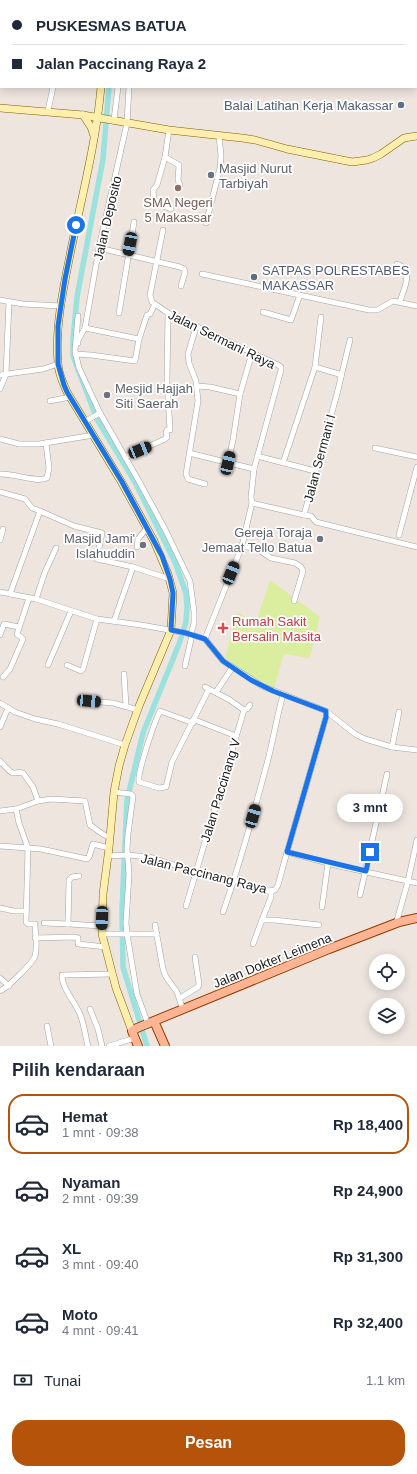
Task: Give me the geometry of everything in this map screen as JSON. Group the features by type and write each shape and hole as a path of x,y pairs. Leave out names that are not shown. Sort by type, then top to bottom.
{"main road":[{"path":"100,88 99,117 73,237 61,306 58,326 58,364 64,385 70,397 122,482 162,556 170,579 173,600 173,631 138,710 125,745 115,792 109,848 110,856 103,894 102,934 122,1008 135,1036"},
{"path":"0,108 48,111 99,117 169,130 255,140 287,149 352,162 373,158 404,138 417,136"},
{"path":"83,115 91,126 94,138"},
{"name":"Jalan Dokter Leimena","path":"135,1036 150,1023 397,923 417,918"},
{"name":"Jalan Dokter Leimena","path":"397,923 417,922"},
{"path":"158,1030 161,1023 169,1016"},
{"path":"150,1023 158,1030 165,1046"}],"street":[{"path":"48,111 53,88"},
{"path":"113,120 118,88"},
{"name":"Jalan Deposito","path":"76,354 78,340 85,326 99,248 127,123 129,88"},
{"path":"169,130 165,157 157,184 153,190 154,202 158,205 172,209"},
{"path":"206,223 220,168 221,155 219,136"},
{"path":"165,157 179,165 178,180 180,185"},
{"path":"119,313 134,222"},
{"path":"156,261 163,230"},
{"path":"99,248 177,266 184,269 185,272 181,286"},
{"name":"Jalan Sermani Raya","path":"156,261 150,297 155,304 168,313 281,367 254,468 251,497 252,503 242,546 205,639"},
{"path":"397,264 405,268 407,271 406,282 400,302"},
{"path":"202,274 374,310 380,309 390,301 417,306"},
{"path":"263,312 291,320 300,295"},
{"path":"0,300 61,306"},
{"path":"0,389 3,375 9,302"},
{"path":"76,354 135,361 139,339 147,315 150,314 155,304"},
{"path":"125,457 165,439 167,430 170,430 167,381 168,313"},
{"path":"78,316 76,354 79,368 98,414 125,457 166,531 190,581 194,623 190,634 185,666"},
{"path":"282,463 315,367 321,317"},
{"path":"77,322 85,326 139,339"},
{"path":"196,327 188,354 189,363 197,386 197,410 186,472 187,478 194,482 205,484"},
{"name":"Jalan Sermani I","path":"252,503 304,515 350,340"},
{"path":"228,463 240,394 252,353"},
{"path":"76,354 80,359"},
{"path":"3,375 18,374 28,370 43,369 58,364"},
{"path":"315,367 340,376"},
{"path":"197,386 210,387 240,394"},
{"path":"50,401 70,397"},
{"path":"86,421 98,414"},
{"path":"0,439 19,444 46,443 94,435"},
{"path":"0,474 46,479 49,468 46,443"},
{"path":"375,448 417,457"},
{"path":"189,453 254,468"},
{"path":"257,456 315,471"},
{"path":"399,535 417,467"},
{"path":"0,492 25,499 32,508 74,526 102,533 96,558 133,567 170,579"},
{"path":"10,594 40,511"},
{"path":"304,515 311,516 316,522 417,547"},
{"path":"136,547 138,538 147,528"},
{"path":"0,540 3,530"},
{"path":"242,546 257,548 260,552 271,558 295,563 301,567 303,571 294,601"},
{"path":"36,599 45,572 56,548"},
{"path":"114,621 133,567"},
{"path":"0,592 36,599 97,619 190,634 205,639 218,655 232,668 262,686 326,711 360,737 392,747 417,750"},
{"path":"3,677 10,670 23,639 17,634 29,598"},
{"path":"48,665 71,611"},
{"path":"67,665 81,671 83,669 97,619"},
{"path":"0,635 4,624 19,627"},
{"path":"216,692 232,668"},
{"path":"124,674 126,706"},
{"path":"236,736 194,722 160,710 141,764 138,776 139,782 159,788 166,787 172,762 194,722 207,688 244,710 250,705"},
{"path":"223,912 249,829 283,695"},
{"path":"80,699 113,702 138,710"},
{"path":"0,703 8,708 35,719 58,724 125,745"},
{"path":"0,727 8,708"},
{"name":"Jalan Paccinang V","path":"186,906 244,710"},
{"name":"Jalan Paccinang Raya","path":"110,856 126,855 150,857 267,891 276,889 324,724 326,711"},
{"path":"392,747 399,712"},
{"path":"0,761 11,771 23,773 33,787 38,801"},
{"path":"360,895 388,774"},
{"path":"115,792 128,793 133,796 126,855 129,874 126,923 136,994 150,1023"},
{"path":"0,811 16,809 38,801 52,799 85,801 90,824 104,835 110,837"},
{"path":"0,991 8,986 34,958 36,950 35,924 26,923 28,848 19,823 16,809"},
{"path":"397,923 417,840"},
{"path":"0,846 28,848 87,859 93,844 109,848"},
{"path":"287,852 417,883"},
{"path":"322,907 328,863"},
{"path":"68,924 69,880 72,877 78,876"},
{"path":"253,944 271,895 271,891"},
{"path":"0,908 14,911 26,911"},
{"path":"262,920 319,925"},
{"path":"44,924 102,926"},
{"path":"155,925 165,973 180,998 183,1010"},
{"path":"102,934 156,934"},
{"path":"35,938 74,937 78,938 78,944 106,947"},
{"path":"180,998 198,987 199,984 195,957"},
{"path":"88,1046 80,1013 70,996 62,975 112,974"},
{"path":"0,978 8,986"},
{"path":"90,1009 98,1029 102,1046"},
{"path":"47,1026 51,1046"},
{"path":"109,1046 135,1036"}],"green space":[{"path":"270,580 320,617 310,658 284,654 274,688 245,673 225,658 237,612 256,622"}],"waterway":[{"path":"109,88 103,159 77,297 73,356 97,419 135,482 175,562 186,593 187,607 186,622 179,644 143,733 127,800 122,909 123,967 147,1046"}],"place":[{"name":"Balai Latihan Kerja Makassar","path":"401,105"},
{"name":"Masjid Nurut Tarbiyah","path":"211,175"},
{"name":"SMA Negeri 5 Makassar","path":"178,188"},
{"name":"SATPAS POLRESTABES MAKASSAR","path":"254,277"},
{"name":"Mesjid Hajjah Siti Saerah","path":"107,395"},
{"name":"Gereja Toraja Jemaat Tello Batua","path":"320,539"},
{"name":"Masjid Jami' Islahuddin","path":"143,545"},
{"name":"Rumah Sakit Bersalin Masita","path":"223,628"}],"route":[{"path":"76,225 65,279 58,326 58,364 60,374 67,392 122,482 162,556 173,593 173,619 171,630 205,639 223,661 251,680 273,691 326,711 326,717 287,852 339,866 366,871 370,852"}]}
